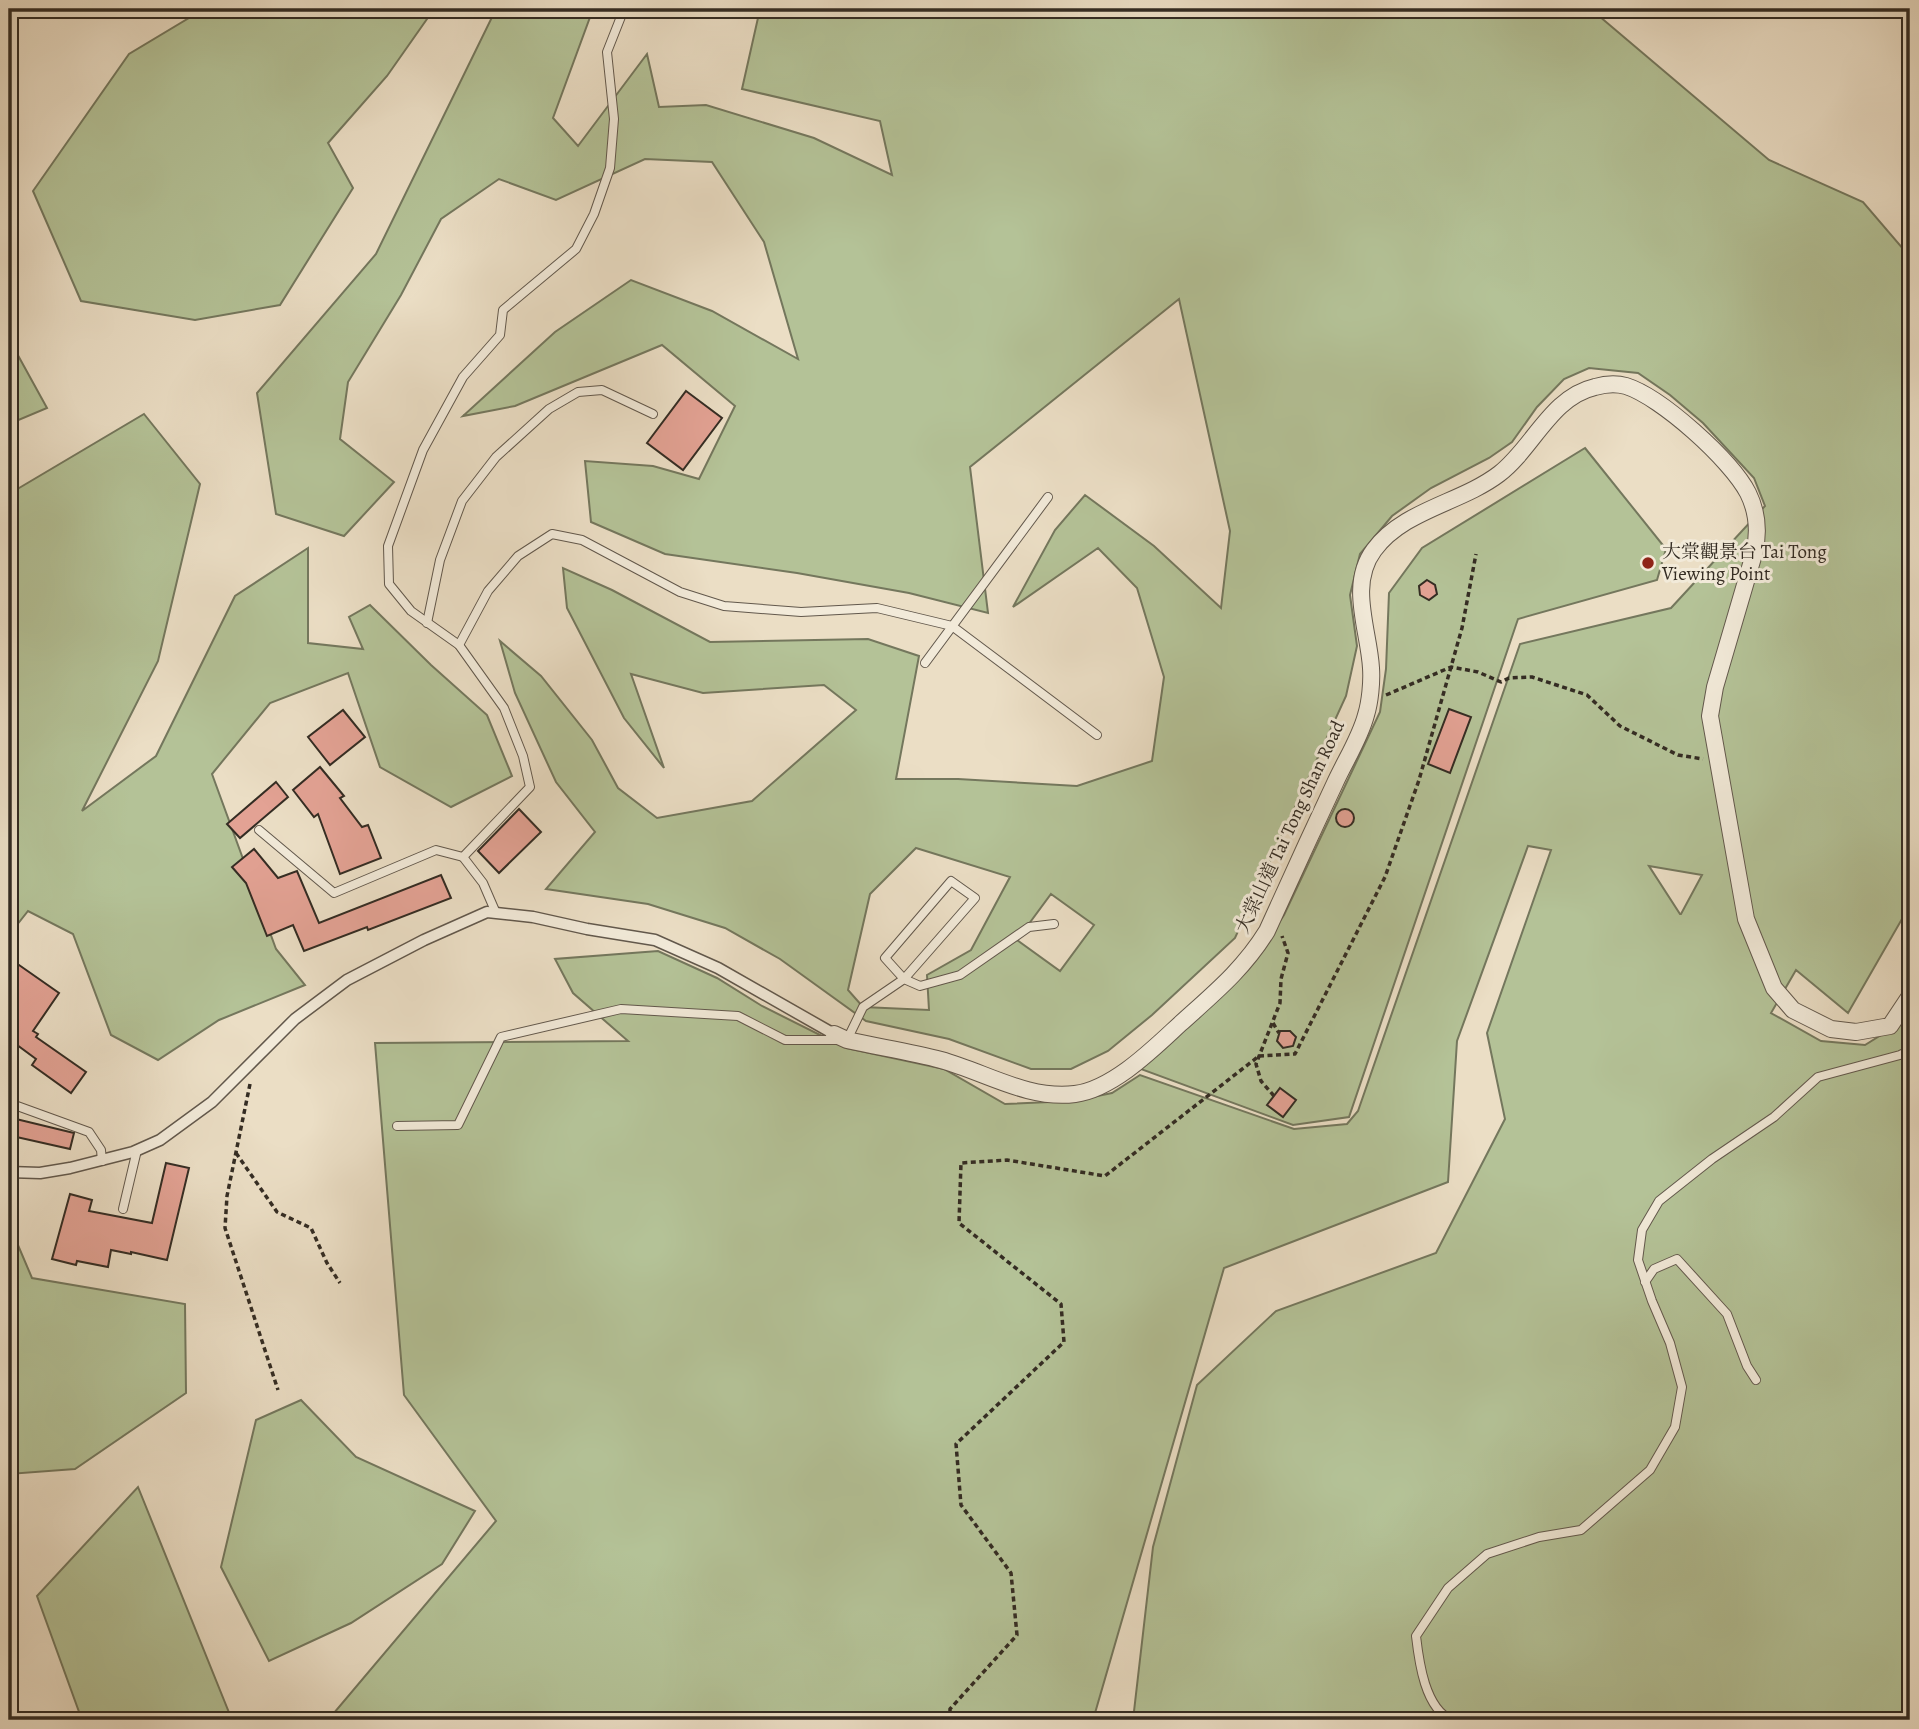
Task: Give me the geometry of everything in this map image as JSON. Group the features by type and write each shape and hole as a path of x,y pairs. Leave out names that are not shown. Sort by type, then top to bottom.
{"street":[{"name":"大棠山道 Tai Tong Shan Road","path":"9,1172 40,1172 102,1161 137,1150 170,1133 212,1102 295,1019 347,980 424,940 487,912 533,917 655,940 718,968 841,1037 943,1060 995,1080 1039,1092 1075,1094 1114,1080 1237,973 1252,956 1267,931 1366,716 1371,668 1361,591 1366,565 1375,548 1402,524 1498,475 1571,397 1599,386 1625,386 1647,397 1704,441 1739,479 1755,511 1757,537 1754,554 1712,701 1711,725 1746,919 1774,988 1793,1010 1830,1029 1856,1031 1889,1026 1910,996"}],"lane":[{"path":"463,857 530,787 523,756 504,708 459,645 411,611 388,584 388,546 423,450 463,377 500,335 503,310 576,249 594,214 610,169 614,119 607,52 624,9"},
{"path":"427,623 440,560 462,501 496,457 549,409 578,391 602,390 653,414"},
{"path":"925,663 1048,497"},
{"path":"459,645 488,591 518,556 552,534 582,540 680,592 724,606 801,612 877,608 952,626 1097,735"},
{"path":"259,830 334,893 436,850 463,857 483,883 496,913"},
{"path":"397,1126 458,1125 501,1037 621,1009 738,1016 785,1040 841,1037 863,1007 904,979 975,898 951,881 885,958 904,979 920,985 960,975 1029,927 1054,924"},
{"path":"1452,1720 1444,1717 1422,1679 1416,1636 1448,1588 1487,1554 1539,1537 1581,1530 1650,1470 1675,1427 1682,1387 1670,1343 1638,1260 1642,1230 1659,1201 1712,1159 1774,1117 1818,1077 1910,1050"},
{"path":"9,1103 89,1132 101,1150 102,1161"},
{"path":"123,1209 137,1150"},
{"path":"1646,1282 1654,1269 1677,1259 1727,1314 1747,1366 1756,1380"}],"path":[{"path":"950,1720 950,1709 1017,1635 1011,1573 961,1506 956,1444 1064,1342 1061,1304 959,1223 961,1163 1007,1160 1105,1176 1259,1056 1295,1054 1385,877 1419,780 1462,628 1476,554"},
{"path":"1368,700 1373,701 1451,667 1478,672 1501,682 1509,678 1532,677 1587,695 1620,726 1678,755 1719,762"},
{"path":"1274,1096 1261,1081 1256,1064 1280,1003 1281,979 1288,953 1286,942 1278,928"},
{"path":"1272,1022 1279,1033"},
{"path":"250,1085 227,1196 225,1228 278,1390"},
{"path":"236,1153 277,1212 311,1228 327,1263 340,1283"}],"green space":[{"path":"204,9 434,9 387,76 328,143 353,188 280,305 195,320 81,301 33,191 129,54"},
{"path":"496,9 593,9 553,118 578,146 647,54 659,107 706,105 814,138 892,175 880,121 742,89 760,9 1598,9 1599,16 1769,160 1863,202 1910,257 1910,905 1848,1013 1796,970 1771,1013 1821,1041 1865,1045 1910,1017 1910,1720 1133,1720 1153,1547 1197,1385 1276,1311 1436,1253 1505,1119 1487,1033 1551,850 1528,846 1457,1041 1448,1182 1224,1268 1093,1720 328,1720 496,1521 404,1395 375,1043 628,1041 573,993 555,959 658,951 717,978 762,1006 846,1048 944,1069 1005,1104 1073,1101 1112,1093 1140,1075 1294,1129 1347,1124 1358,1111 1520,644 1671,608 1765,506 1754,478 1703,423 1638,373 1589,368 1564,379 1537,407 1512,442 1489,458 1431,488 1392,516 1360,554 1350,595 1357,646 1346,696 1235,938 1152,1015 1108,1051 1071,1069 1031,1069 949,1039 866,1021 780,959 725,928 648,904 546,889 595,832 556,782 515,693 500,641 541,676 592,740 618,788 657,818 752,801 856,710 824,685 703,693 631,674 664,768 624,718 567,608 563,568 612,590 710,642 868,639 919,656 896,779 958,779 1077,786 1152,761 1164,677 1137,588 1098,548 1013,607 1055,530 1085,495 1154,546 1221,608 1230,531 1179,299 970,467 988,613 909,593 665,554 591,522 585,461 653,466 699,479 735,406 662,345 515,406 463,416 555,332 631,280 712,311 798,359 764,242 712,162 645,159 556,200 499,179 441,219 401,295 348,382 340,439 394,482 344,536 276,514 257,393 376,254","holes":["916,848 1010,877 971,950 927,975 929,1010 863,1007 848,990 870,894","1649,866 1702,875 1681,914 1680,914","1051,894 1094,925 1060,971 1017,940"]},
{"path":"9,339 47,408 9,424"},
{"path":"144,414 200,484 158,661 82,811 156,756 235,596 308,548 308,643 363,649 349,617 370,605 487,715 512,776 451,807 380,767 348,673 270,703 212,774 276,949 305,985 219,1020 158,1060 111,1035 73,934 28,911 9,935 9,494"},
{"path":"1585,448 1666,549 1657,580 1518,619 1349,1117 1293,1125 1138,1068 1252,963 1284,915 1380,712 1386,669 1389,593 1422,548"},
{"path":"9,1224 32,1278 185,1304 186,1393 75,1469 9,1474"},
{"path":"301,1400 356,1457 475,1511 442,1564 351,1623 269,1661 221,1567 256,1420"},
{"path":"138,1487 232,1720 82,1720 37,1596"}],"building":[{"path":"686,391 722,418 683,470 647,443"},
{"path":"1427,580 1435,585 1437,594 1429,600 1420,595 1419,586"},
{"path":"1449,709 1471,717 1450,773 1428,764"},
{"path":"343,710 365,737 330,765 308,737"},
{"path":"320,767 344,796 340,798 362,827 368,825 381,858 340,874 318,814 314,817 293,790"},
{"path":"276,782 288,797 240,838 227,824"},
{"path":"519,809 541,832 499,873 478,851"},
{"path":"1345,809 1351,812 1354,818 1351,824 1345,827 1339,824 1336,818 1339,812"},
{"path":"254,849 278,878 297,871 319,923 441,875 451,898 304,951 293,925 267,936 246,883 232,867"},
{"path":"9,958 59,993 33,1031 38,1034 36,1037 86,1072 71,1093 32,1065 36,1059 9,1039"},
{"path":"1280,1031 1290,1031 1296,1037 1293,1046 1283,1048 1277,1041"},
{"path":"1280,1088 1296,1100 1283,1117 1267,1105"},
{"path":"16,1119 74,1133 70,1149 12,1136"},
{"path":"166,1163 189,1168 167,1260 111,1250 108,1267 77,1261 76,1265 52,1259 70,1194 92,1200 89,1211 152,1223"}],"place":[{"name":"大棠觀景台 Tai Tong Viewing Point","path":"1648,563"}]}
